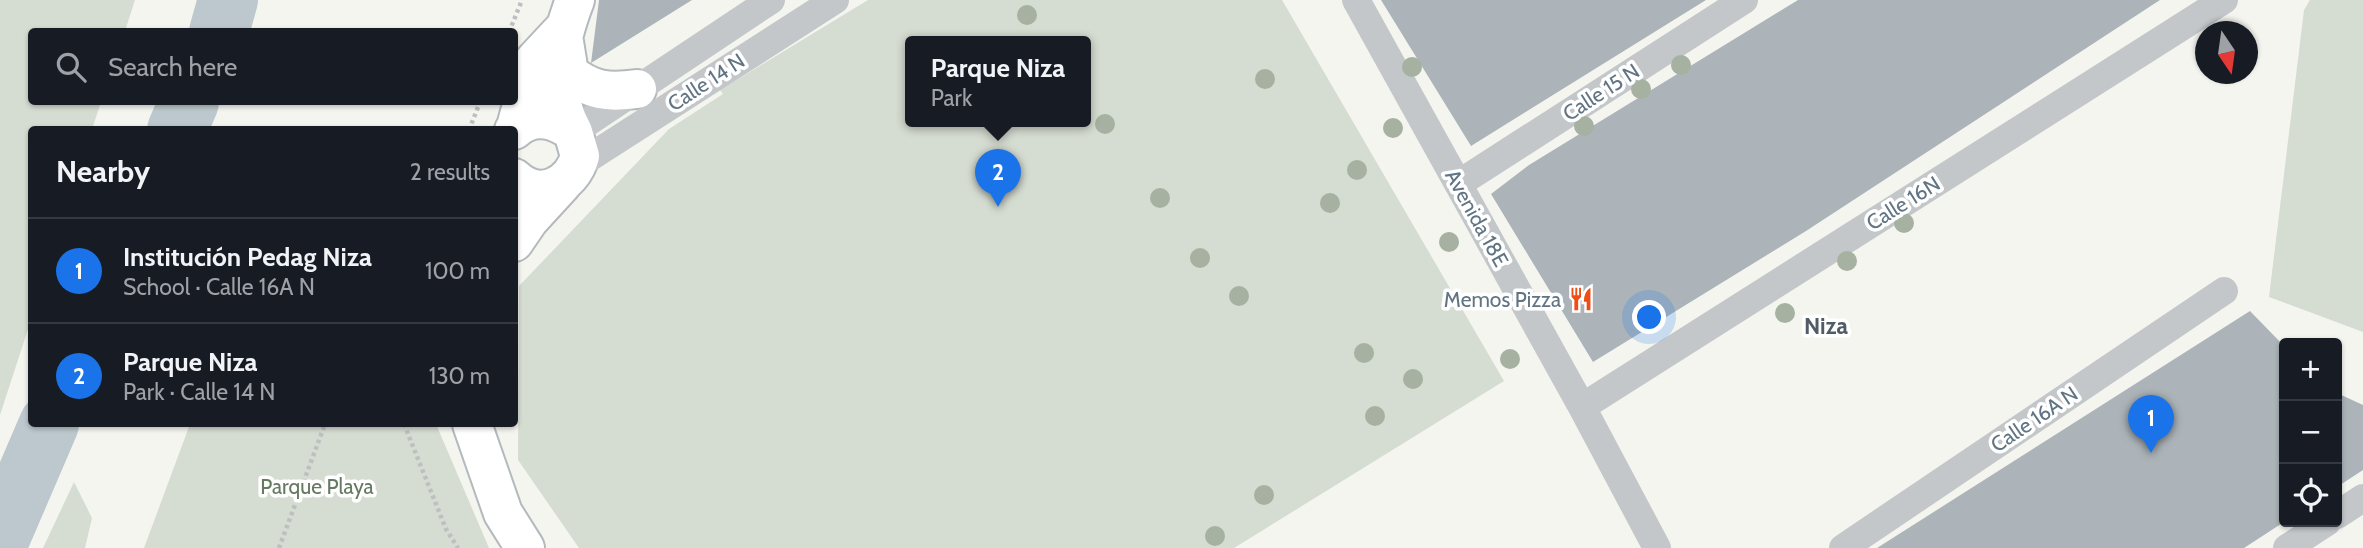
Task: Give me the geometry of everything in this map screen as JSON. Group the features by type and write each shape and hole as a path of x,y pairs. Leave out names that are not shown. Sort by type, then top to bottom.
{"main road":[{"path":"570,15 569,72 589,89 637,89"},
{"path":"518,235 571,160 560,101 558,56 570,15"},
{"path":"516,126 534,61 570,15"},
{"path":"518,126 526,121 550,119 571,160"},
{"path":"518,180 543,191 571,160"},
{"path":"473,427 503,513 525,548"}],"street":[{"name":"Calle 14 N","path":"571,160 637,89 772,0"},
{"name":"Calle 14 N","path":"571,160 835,0"},
{"name":"Avenida 18E","path":"1356,0 1582,407 1657,548"},
{"name":"Calle 15 N","path":"1458,184 1744,0"},
{"name":"Calle 16N","path":"1582,407 2224,0"},
{"name":"Calle 16A N","path":"1843,548 2224,290"},
{"path":"2342,512 2363,498"},
{"path":"2287,548 2319,527"}],"path":[{"path":"511,28 522,0"},
{"path":"471,126 479,105"},
{"path":"279,548 323,427"},
{"path":"405,427 446,529 458,548"}],"green space":[{"path":"0,0 135,0 126,28 28,28 28,105 100,105 93,126 28,126 28,329 0,415"},
{"path":"868,0 1282,0 1504,381 1234,548 579,548 518,460 519,286 669,129 723,94 720,90"},
{"path":"2310,0 2363,0 2363,332 2269,297 2304,10"},
{"name":"Parque Playa","path":"189,427 437,427 489,548 144,548"},
{"path":"74,482 92,518 85,548 43,548"}],"building":[{"path":"599,0 692,0 591,63"},
{"path":"1381,0 1706,0 1471,146"},
{"path":"1798,0 2160,0 1806,231 1593,362 1491,194 1529,165"},
{"path":"2250,311 2279,341 2279,525 2244,548 1877,548"},
{"path":"2342,395 2363,405 2363,470 2342,484"}],"waterway":[{"path":"220,28 228,0"},
{"path":"179,126 188,105"},
{"path":"0,538 48,427"}],"place":[{"name":"Parque Niza","path":"998,207"},
{"name":"Memos Pizza","path":"1581,299"},
{"name":"Institución Pedag Niza","path":"2151,453"}],"district":[{"name":"Niza","path":"1826,326"}]}
